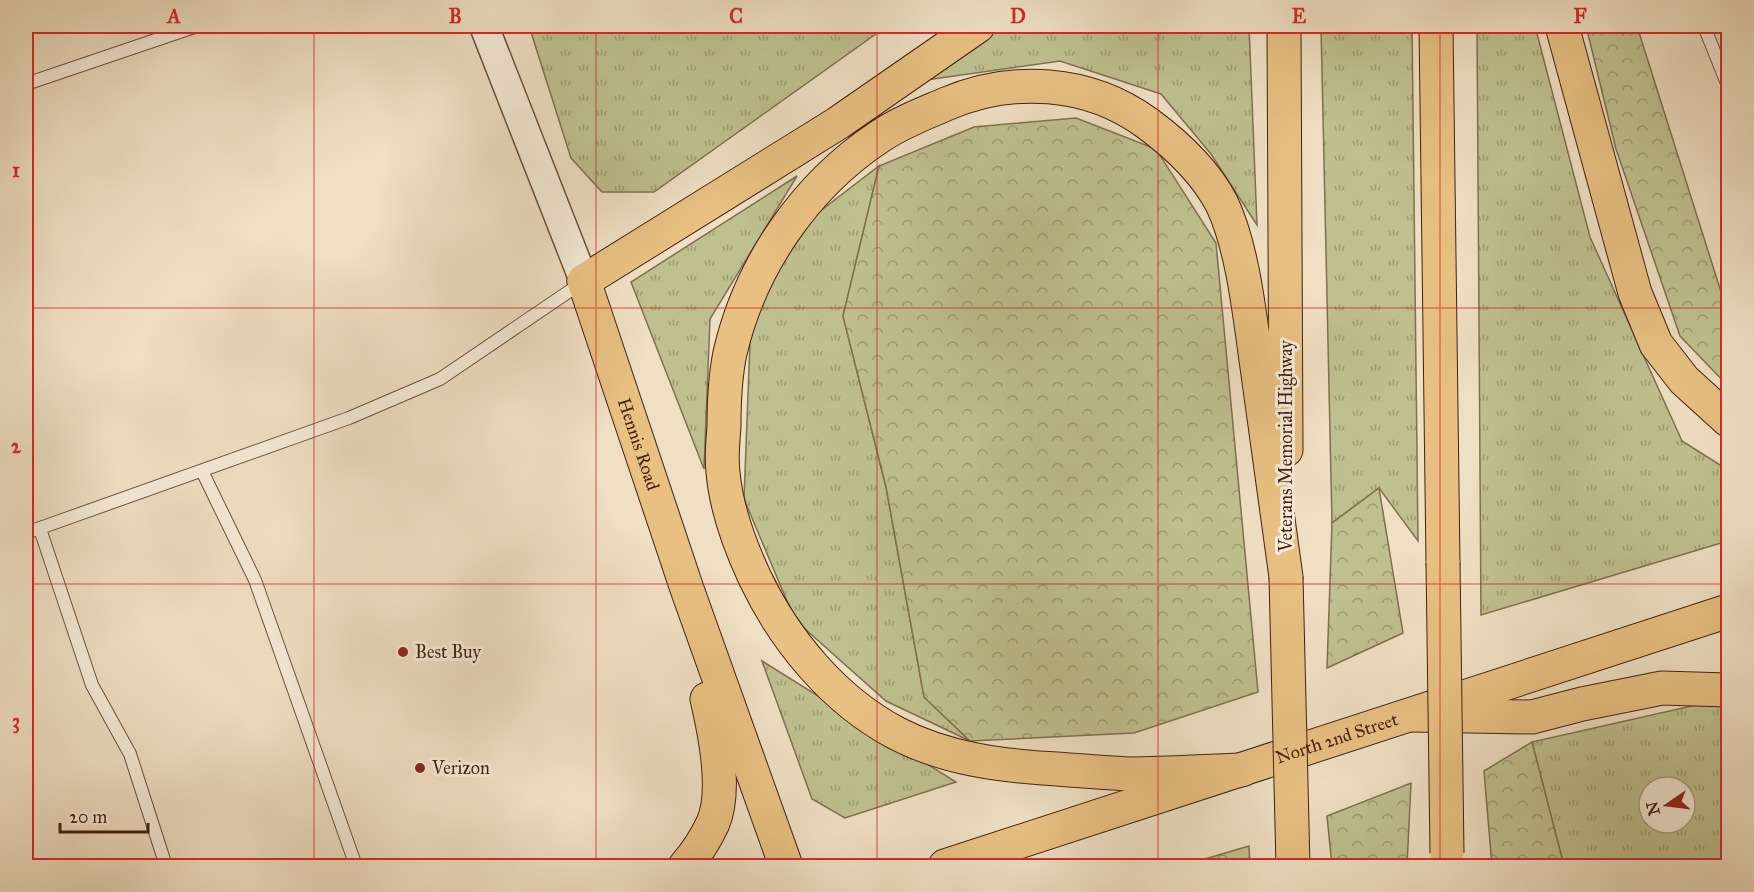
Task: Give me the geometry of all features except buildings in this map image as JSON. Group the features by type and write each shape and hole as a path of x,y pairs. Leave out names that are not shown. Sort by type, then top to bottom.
{"main road":[{"path":"584,281 838,123 978,26"},
{"name":"Veterans Memorial Highway","path":"1284,26 1286,578 1293,867"},
{"path":"1436,26 1448,862"},
{"path":"1562,26 1635,293 1656,344 1684,380 1728,420"},
{"path":"1242,770 1131,774 1012,767 969,758 937,750 898,735 864,713 826,679 792,640 766,601 746,558 732,518 723,473 725,387 733,343 757,274 813,193 845,163 881,135 922,114 962,98 998,89 1032,86 1077,90 1131,111 1165,136 1190,159 1204,176 1222,205 1235,241 1249,309 1286,578"},
{"name":"Hennis Road","path":"584,281 687,590 786,867"},
{"path":"685,867 713,823 719,791 718,743 707,699 687,638 687,590"},
{"name":"North 2nd Street","path":"945,867 1728,610"},
{"path":"1410,715 1532,717 1582,704 1662,688 1728,690"}],"street":[{"name":"Hennis Road","path":"484,26 584,281"}],"lane":[{"path":"26,84 197,26"},
{"path":"1704,26 1728,86"},
{"path":"26,533 349,418 440,379 584,281"},
{"path":"201,471 255,580 356,867"},
{"path":"40,529 92,685 130,754 166,867"}],"green space":[{"path":"529,26 887,26 654,192 602,192 571,158"},
{"path":"1003,26 1249,26 1257,225 1211,154 1161,94 1060,61 926,80"},
{"path":"1321,26 1412,26 1418,541 1379,488 1332,523"},
{"path":"1477,26 1535,26 1590,237 1682,441 1728,470 1728,541 1481,615"},
{"path":"1586,26 1637,26 1728,314 1728,386 1680,336 1616,149"},
{"path":"1076,118 1156,149 1216,243 1258,692 1134,733 970,741 924,697 886,487 843,316 879,166 974,127"},
{"path":"879,166 843,316 886,487 924,697 970,741 886,701 795,620 744,499 751,316 802,225"},
{"path":"797,176 710,319 704,469 631,282"},
{"path":"1379,488 1403,633 1327,668 1332,523"},
{"path":"762,661 956,782 845,818 812,799"},
{"path":"1718,700 1728,704 1728,866 1564,866 1532,742"},
{"path":"1532,742 1564,866 1492,866 1484,771"},
{"path":"1411,783 1407,866 1332,866 1327,816"},
{"path":"1249,846 1250,866 1181,866"}],"place":[{"name":"Best Buy","path":"403,652"},
{"name":"Verizon","path":"420,768"}]}
